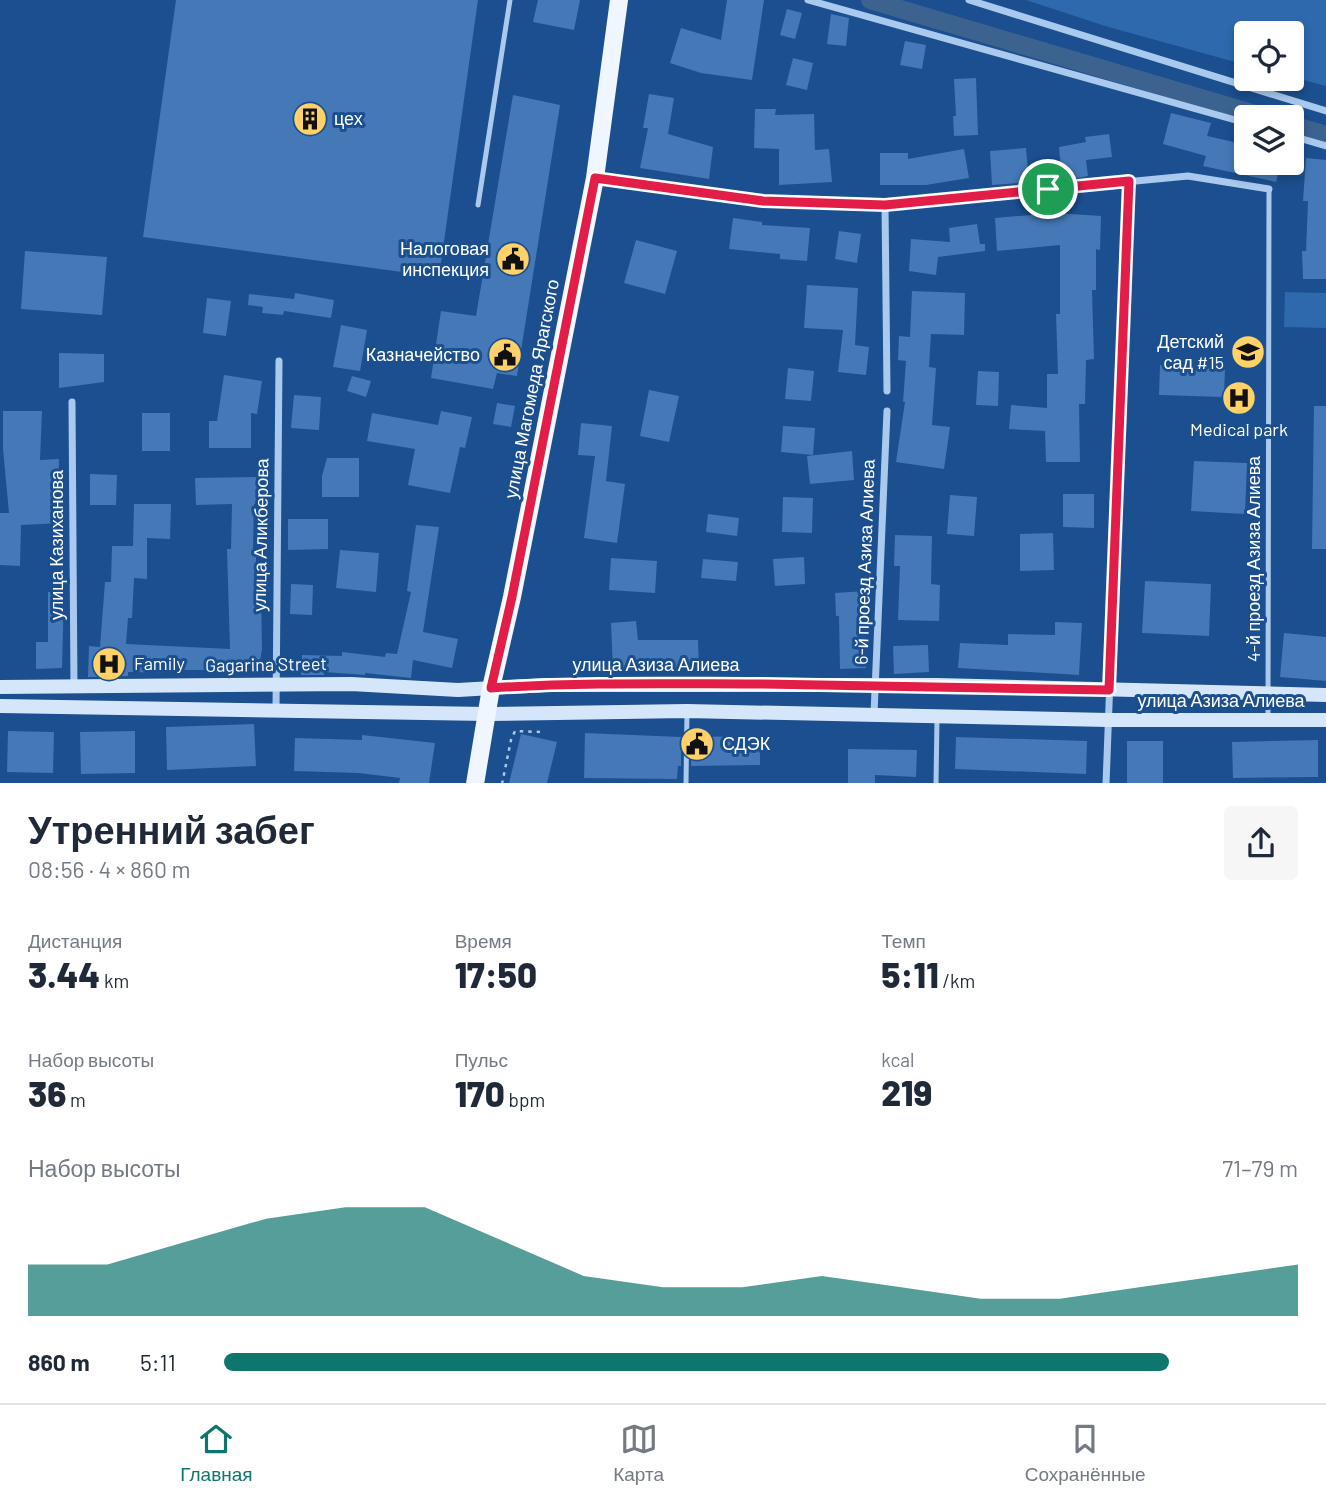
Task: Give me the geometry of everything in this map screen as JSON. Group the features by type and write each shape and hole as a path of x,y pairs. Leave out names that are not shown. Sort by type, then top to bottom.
{"main road":[{"name":"улица Магомеда Ярагского","path":"475,783 491,688 512,597 595,178 619,1"},
{"name":"Gagarina Street","path":"0,687 351,684 458,690 491,688"},
{"name":"улица Азиза Алиева","path":"491,688 688,684 937,685 1326,695"},
{"path":"0,706 487,714"},
{"name":"улица Азиза Алиева","path":"487,714 687,711 1108,720 1326,720"}],"street":[{"path":"808,0 1234,120"},
{"path":"969,0 1326,111"},
{"path":"1304,140 1326,146"},
{"path":"595,178 763,201 885,205 1188,176 1269,189"},
{"path":"1106,783 1129,181"},
{"path":"885,205 887,391"},
{"name":"улица Аликберова","path":"276,709 274,685 279,361"},
{"name":"улица Казиханова","path":"72,402 74,688"},
{"name":"6-й проезд Азиза Алиева","path":"874,715 887,411"}],"lane":[{"path":"478,205 510,0"},
{"name":"4-й проезд Азиза Алиева","path":"1268,720 1269,189"},
{"path":"686,783 687,711"},
{"path":"936,783 937,716"}],"path":[{"path":"502,783 515,731 540,732"}],"shaded area":[{"path":"1026,0 1326,0 1326,86 1304,80 1304,21 1234,21 1234,62 1105,26"},
{"path":"1285,292 1326,293 1326,328 1284,327"}],"building":[{"name":"цех","path":"176,0 478,0 439,277 143,237"},
{"path":"538,0 580,0 574,30 533,22"},
{"path":"727,0 764,0 752,80 701,73 670,63 681,28 721,40"},
{"path":"787,9 802,13 795,39 780,35"},
{"path":"831,14 849,18 846,46 827,44"},
{"path":"905,41 926,45 922,69 900,65"},
{"path":"793,58 813,63 807,90 786,85"},
{"path":"976,78 978,135 954,136 954,79"},
{"path":"649,94 674,98 668,134 713,147 709,179 640,168 648,128 643,128"},
{"path":"513,95 560,105 517,376 497,373 493,389 431,378 441,311 476,316"},
{"path":"755,109 776,109 775,115 814,114 815,150 829,149 832,182 779,185 779,149 754,148"},
{"path":"1171,113 1211,123 1207,136 1234,142 1234,173 1203,166 1206,156 1163,144"},
{"path":"1109,134 1112,157 1086,160 1088,176 1062,181 1059,147 1086,142 1085,137"},
{"path":"1026,148 1029,182 992,185 990,151"},
{"path":"964,149 969,178 926,185 880,185 880,153 908,153 908,159"},
{"path":"1306,158 1326,160 1326,279 1303,279 1302,251 1306,251 1308,201 1303,201"},
{"path":"1244,175 1278,175 1276,182"},
{"path":"1056,213 1101,216 1100,250 1096,249 1096,290 1092,290 1094,359 1086,360 1085,404 1079,404 1080,462 1046,462 1045,431 1009,429 1011,405 1047,408 1047,374 1058,374 1056,314 1060,314 1060,245 997,251 995,218"},
{"path":"733,218 762,222 762,225 810,228 807,261 780,259 780,254 729,249"},
{"path":"977,224 980,244 985,244 985,251 938,257 936,275 909,271 911,239 950,242 949,228"},
{"path":"839,231 861,234 857,263 835,259"},
{"path":"636,240 677,251 665,294 624,283"},
{"path":"25,251 107,257 102,315 21,309"},
{"path":"807,285 858,288 855,345 869,347 866,375 838,372 843,330 804,328"},
{"path":"912,291 965,293 964,335 931,334 929,367 936,368 932,425 950,427 944,469 896,462 905,402 906,361 898,360 899,336 910,337"},
{"path":"295,293 334,300 331,318 284,311 283,315 262,313 263,307 248,305 249,294 294,299"},
{"path":"207,298 231,301 226,336 203,333"},
{"path":"341,325 367,330 360,371 333,367"},
{"path":"59,353 104,354 104,382 59,388"},
{"path":"1160,365 1225,368 1224,397 1159,395"},
{"path":"788,368 814,371 811,401 785,399"},
{"path":"978,371 999,372 998,406 976,405"},
{"path":"224,375 262,381 257,414 251,413 251,448 209,448 209,421 217,421"},
{"path":"352,376 371,381 366,397 347,391"},
{"path":"649,390 679,396 669,442 640,436"},
{"path":"294,395 321,397 319,430 291,428"},
{"path":"497,403 515,406 511,427 493,424"},
{"path":"1314,406 1326,406 1326,549 1312,549"},
{"path":"3,411 42,411 40,460 59,459 58,505 61,504 61,523 21,525 20,566 0,565 0,513 9,513 3,449"},
{"path":"441,411 472,417 465,448 460,447 450,493 408,485 415,449 367,441 372,413 438,425"},
{"path":"142,413 170,413 170,451 142,451"},
{"path":"581,423 612,426 606,481 625,484 617,543 584,538 595,456 578,455"},
{"path":"783,426 815,428 813,455 781,452"},
{"path":"852,451 854,480 810,484 807,456"},
{"path":"327,458 359,458 359,497 322,497 322,476"},
{"path":"1194,461 1247,463 1245,514 1191,511"},
{"path":"90,474 117,475 116,505 90,505"},
{"path":"257,477 253,549 256,549 256,593 261,593 262,649 258,673 205,666 205,670 171,670 171,673 128,672 128,676 88,677 89,646 100,647 105,582 111,582 112,546 133,546 134,504 171,504 170,539 147,538 147,579 134,578 132,618 128,618 126,644 230,649 227,549 231,549 232,504 196,505 195,478"},
{"path":"1063,494 1094,494 1094,528 1063,527"},
{"path":"950,495 977,497 974,536 947,534"},
{"path":"783,497 813,498 812,533 782,532"},
{"path":"708,514 739,518 737,536 706,532"},
{"path":"288,519 328,519 328,549 288,550"},
{"path":"416,525 439,527 423,632 458,639 452,668 413,660 411,678 365,673 324,672 324,675 301,675 302,655 342,656 342,652 385,657 386,653 397,654 411,592 407,591"},
{"path":"1053,533 1054,570 1020,571 1020,534"},
{"path":"895,535 932,536 931,584 940,585 939,621 898,620 900,566 894,566"},
{"path":"340,550 379,553 376,592 336,588"},
{"path":"804,557 805,584 775,586 773,559"},
{"path":"611,558 657,561 655,593 609,590"},
{"path":"703,559 738,562 736,581 701,578"},
{"path":"1145,581 1211,584 1209,636 1142,633"},
{"path":"291,584 313,585 312,615 290,614"},
{"path":"866,591 866,668 840,669 839,616 836,616 835,593"},
{"path":"48,592 64,592 62,668 36,669 36,642 48,642"},
{"path":"636,621 638,640 698,640 699,668 613,671 611,623"},
{"path":"1055,622 1082,623 1079,675 958,668 960,643 1008,645 1008,634 1055,635"},
{"path":"1284,633 1326,637 1326,681 1280,677"},
{"path":"928,645 929,672 894,674 893,646"},
{"path":"254,724 256,766 167,770 166,727"},
{"path":"8,731 54,732 53,773 7,772"},
{"path":"135,731 135,773 81,774 80,732"},
{"path":"585,733 681,737 681,766 678,766 677,779 584,778"},
{"path":"521,734 557,742 547,783 509,783"},
{"path":"362,735 435,743 429,783 399,783 400,778 359,773 294,771 295,738 362,740"},
{"path":"760,736 760,765 691,766 692,737"},
{"path":"956,737 1087,741 1086,774 955,769"},
{"path":"1318,740 1318,777 1233,778 1232,742"},
{"path":"1127,741 1163,741 1163,783 1127,783"},
{"path":"848,749 917,750 916,777 875,775 875,783 848,783"}],"waterway":[{"path":"870,0 1234,108"},
{"path":"1304,129 1326,135"}],"place":[{"name":"цех","path":"310,119"},
{"name":"Налоговая инспекция","path":"513,259"},
{"name":"Детский сад #15","path":"1248,352"},
{"name":"Казначейство","path":"505,355"},
{"name":"Medical park","path":"1239,398"},
{"name":"Family","path":"109,664"},
{"name":"СДЭК","path":"697,744"}],"route":[{"path":"595,178 763,201 885,205 1048,189 1129,181 1109,690 937,685 688,684 491,688 512,597 595,178"}]}
